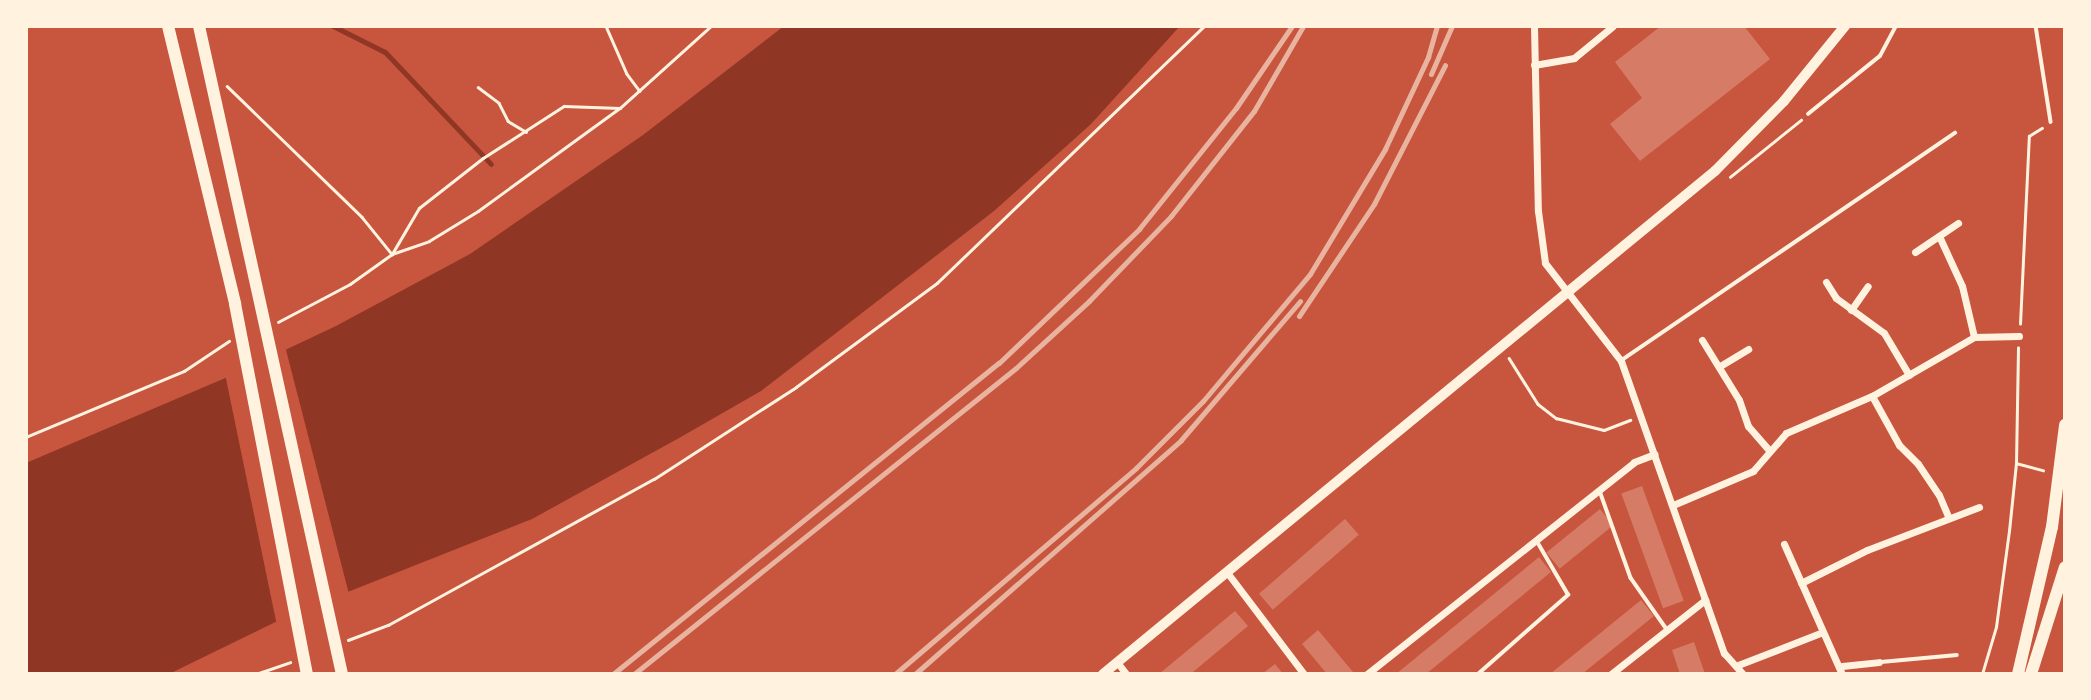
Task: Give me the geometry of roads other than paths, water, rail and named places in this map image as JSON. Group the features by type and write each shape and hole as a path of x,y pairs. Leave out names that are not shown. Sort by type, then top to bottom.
{"highway":[{"path":"168,26 234,304 307,674"},
{"path":"199,26 342,674"},
{"path":"2018,674 2052,527 2065,425"},
{"path":"2031,674 2065,567"}],"main road":[{"path":"1103,674 1716,171 1784,102 1845,26"}],"street":[{"path":"1534,26 1538,211 1545,262 1620,361 1642,416 1724,653 1738,665 1743,674"},
{"path":"1534,65 1574,58 1613,26"},
{"path":"1915,252 1958,223"},
{"path":"1939,236 1962,286 1974,337"},
{"path":"1826,282 1851,310 1884,334 1909,375"},
{"path":"1851,310 1868,286"},
{"path":"1673,505 1753,471 1768,449 1786,433 1872,396 1974,337 2019,336"},
{"path":"1702,340 1720,366 1748,426 1768,449"},
{"path":"1720,366 1748,349"},
{"path":"1872,396 1899,445 1919,464 1939,495 1948,516"},
{"path":"1367,674 1634,462 1655,454"},
{"path":"1801,583 1948,516 1979,508"},
{"path":"1784,544 1842,670 1879,662"},
{"path":"1226,571 1304,674"},
{"path":"1611,674 1705,600"},
{"path":"1738,665 1823,632"},
{"path":"1117,662 1126,674"}],"lane":[{"path":"1808,114 1880,56 1895,26"},
{"path":"2036,26 2051,122"},
{"path":"1620,361 1955,133"},
{"path":"1599,489 1631,578 1668,629"},
{"path":"1478,674 1568,595 1535,540"},
{"path":"1879,662 1957,655"}],"waterway":[{"path":"333,26 385,52 491,164"}],"railway":[{"path":"613,674 999,363 1139,229 1236,108 1292,26"},
{"path":"634,674 1016,368 1089,301 1171,216 1254,111 1303,26"},
{"path":"895,674 1136,468 1203,401 1310,274 1385,149 1428,57 1437,26"},
{"path":"1431,74 1452,26"},
{"path":"1299,316 1374,204 1445,65"},
{"path":"915,674 1181,440 1300,301"}]}
